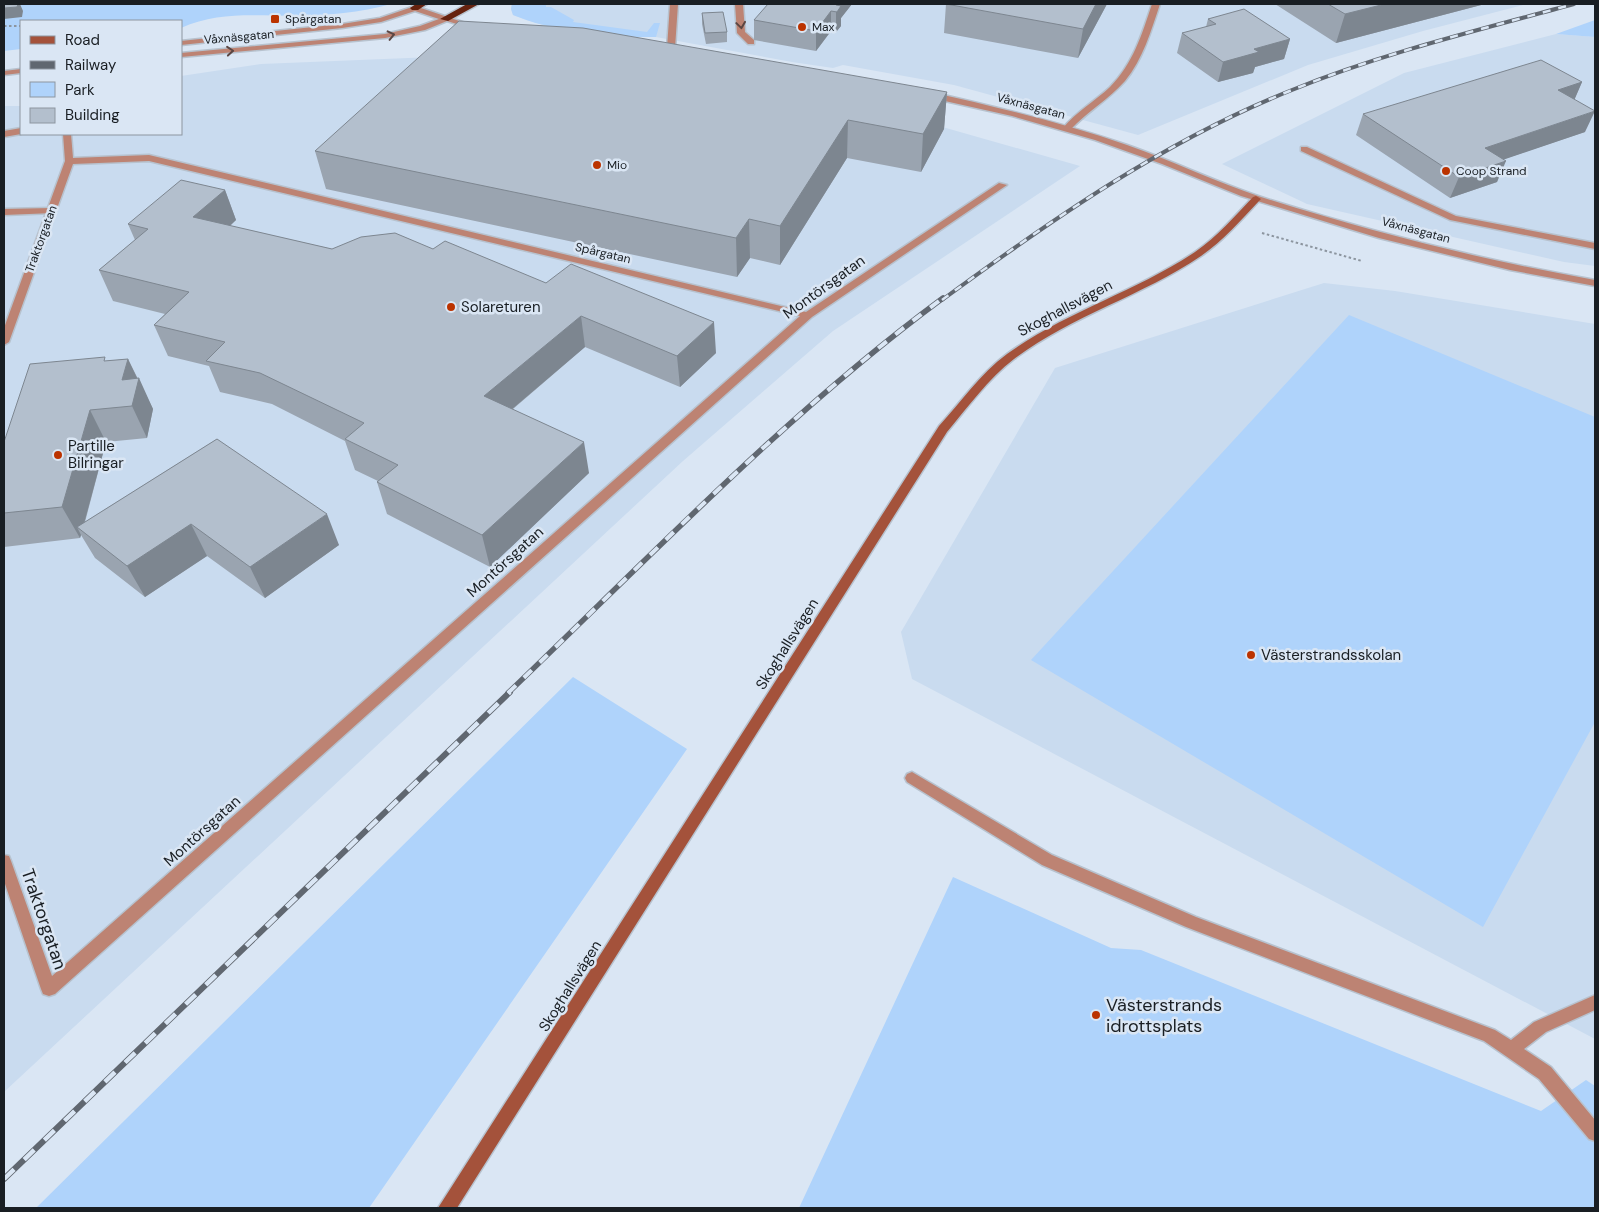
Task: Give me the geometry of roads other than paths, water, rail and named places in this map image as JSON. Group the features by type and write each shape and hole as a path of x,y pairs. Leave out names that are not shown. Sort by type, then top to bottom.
{"highway":[{"path":"445,19 474,4"}],"main road":[{"name":"Skoghallsvägen","path":"447,1208 943,429 991,374 1019,350 1056,329 1155,281 1199,253 1233,224 1256,199"}],"street":[{"path":"671,48 674,4"},
{"path":"739,4 741,33 751,42"},
{"path":"1067,128 1081,112 1114,88 1138,56 1156,4"},
{"name":"Våxnäsgatan","path":"182,43 342,26 381,20 418,6 445,19 484,29"},
{"name":"Våxnäsgatan","path":"182,55 385,36 422,28 445,19"},
{"path":"661,47 680,49"},
{"path":"4,73 20,71"},
{"name":"Våxnäsgatan","path":"921,93 1067,128 1153,157 1256,199 1481,262 1595,282"},
{"path":"4,134 20,131"},
{"name":"Traktorgatan","path":"5,337 69,161 67,135"},
{"path":"1304,149 1453,218 1595,246"},
{"name":"Spårgatan","path":"69,161 149,158 808,315"},
{"name":"Montörsgatan","path":"48,989 808,315 1002,185"},
{"path":"4,212 51,211"},
{"path":"912,778 1047,860 1191,922 1489,1035 1545,1073 1595,1133"},
{"name":"Traktorgatan","path":"4,861 48,989"},
{"path":"1511,1050 1540,1027 1595,1002"}],"railway":[{"path":"942,300 1025,240 1111,184 1155,157 1245,110 1326,77 1396,53 1574,4"},
{"path":"508,693 719,488 774,438 885,343 943,298"},
{"path":"4,1179 510,692"}],"place":[{"name":"Spårgatan","path":"275,19"},
{"name":"Max","path":"802,27"},
{"name":"Mio","path":"597,165"},
{"name":"Coop Strand","path":"1446,171"},
{"name":"Solareturen","path":"451,307"},
{"name":"Partille Bilringar","path":"58,455"},
{"name":"Västerstrandsskolan","path":"1251,655"},
{"name":"Västerstrands idrottsplats","path":"1096,1015"}]}
